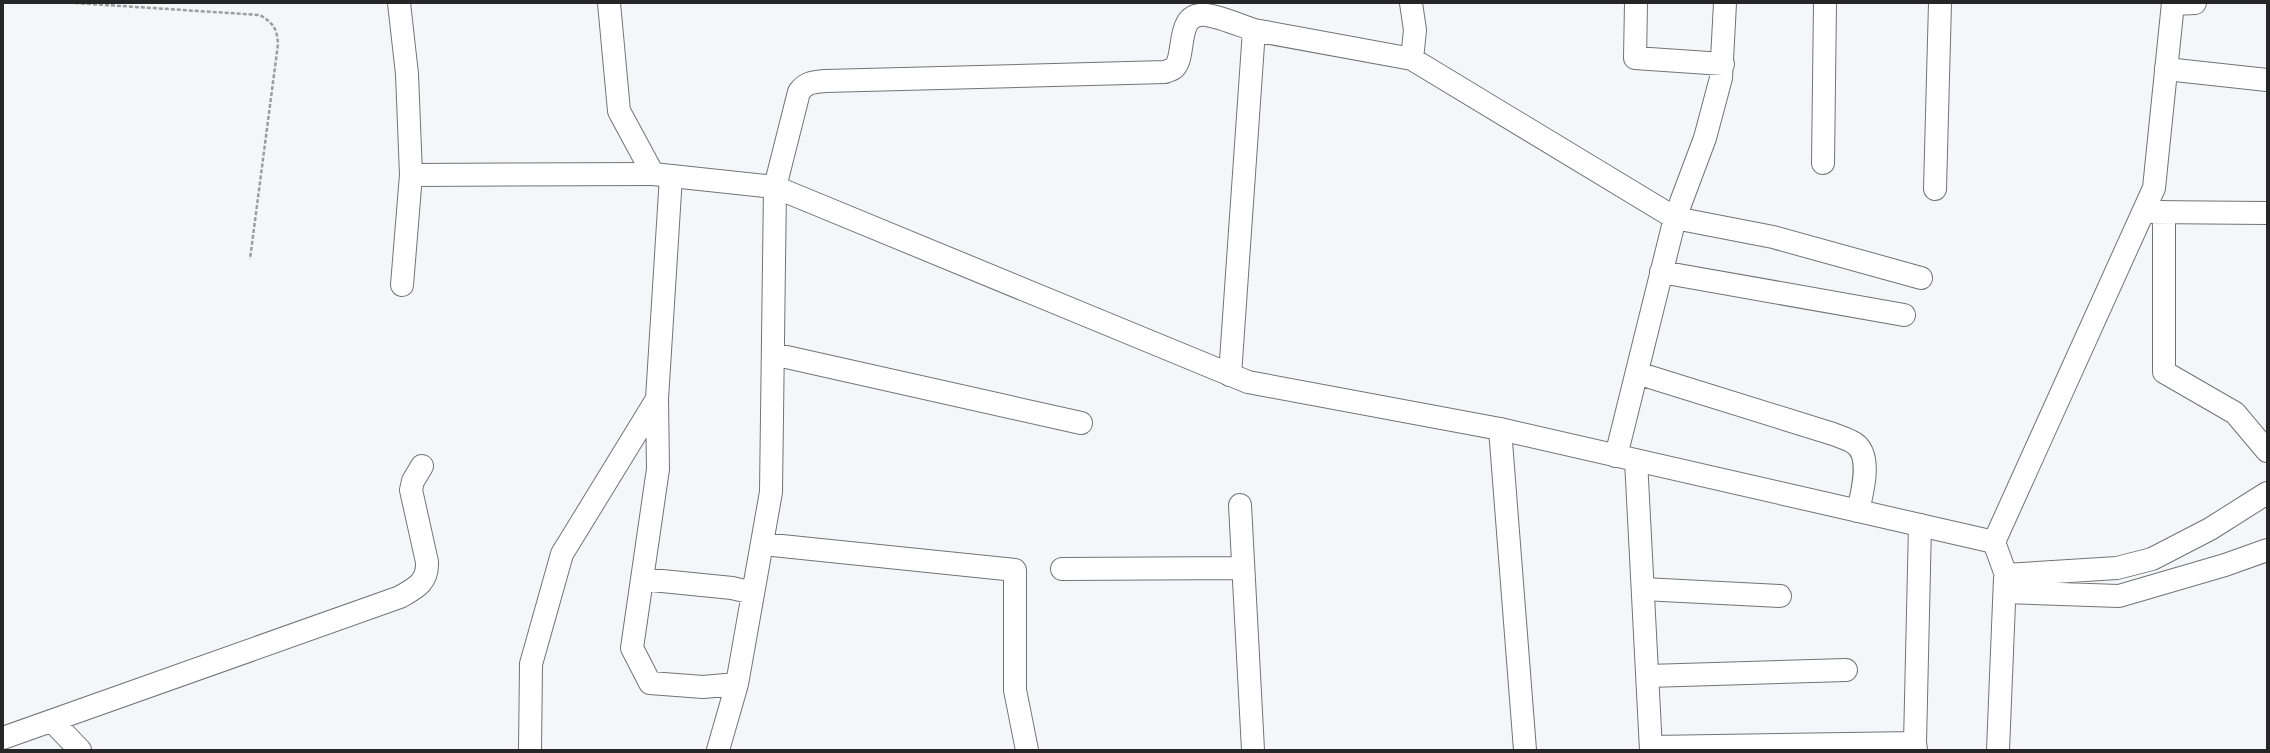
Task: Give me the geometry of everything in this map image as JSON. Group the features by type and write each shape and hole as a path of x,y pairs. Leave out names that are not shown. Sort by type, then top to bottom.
{"street":[{"path":"400,3 408,74 411,175 402,285"},
{"path":"608,3 619,111 662,175 657,399 658,469 632,648 650,682 704,687 737,684"},
{"path":"1411,3 1415,30 1412,59"},
{"path":"1636,3 1635,58 1723,64"},
{"path":"1725,3 1723,64 1705,138 1674,218 1636,373 1626,458 1643,589 1651,749 1915,747 1920,525"},
{"path":"1823,163 1825,3"},
{"path":"1935,189 1940,3"},
{"path":"2195,3 2173,4 2154,188 2153,212 2164,372 2235,413 2267,451"},
{"path":"718,750 737,684 771,492 775,187 799,92 803,86 810,83 1165,72 1174,68 1178,60 1184,28 1194,17 1205,15 1254,30 1412,59 1674,218 1773,237 1921,278"},
{"path":"1230,375 1254,30"},
{"path":"2166,69 2267,80"},
{"path":"411,175 662,175 775,187 1248,382 1500,429 1994,542"},
{"path":"2153,212 2267,213"},
{"path":"1998,750 2005,583 1994,542 2153,212"},
{"path":"1661,272 1904,315"},
{"path":"773,354 1082,423"},
{"path":"1636,373 1833,434 1855,444 1862,454 1866,471 1858,511"},
{"path":"530,750 531,664 562,554 657,399"},
{"path":"1500,429 1525,750"},
{"path":"3,738 400,597 417,587 423,582 428,572 411,490 413,481 422,466"},
{"path":"2005,583 2117,568 2152,559 2210,529 2267,493"},
{"path":"1240,505 1253,750"},
{"path":"762,544 1015,570 1015,690 1027,750"},
{"path":"2005,583 2119,596 2225,565 2267,550"},
{"path":"1062,569 1243,568"},
{"path":"642,579 732,588 753,593"},
{"path":"1643,589 1780,596"},
{"path":"1648,676 1846,670"},
{"path":"52,721 80,750"}],"path":[{"path":"76,3 260,15 273,23 277,32 278,44 250,259"}]}
